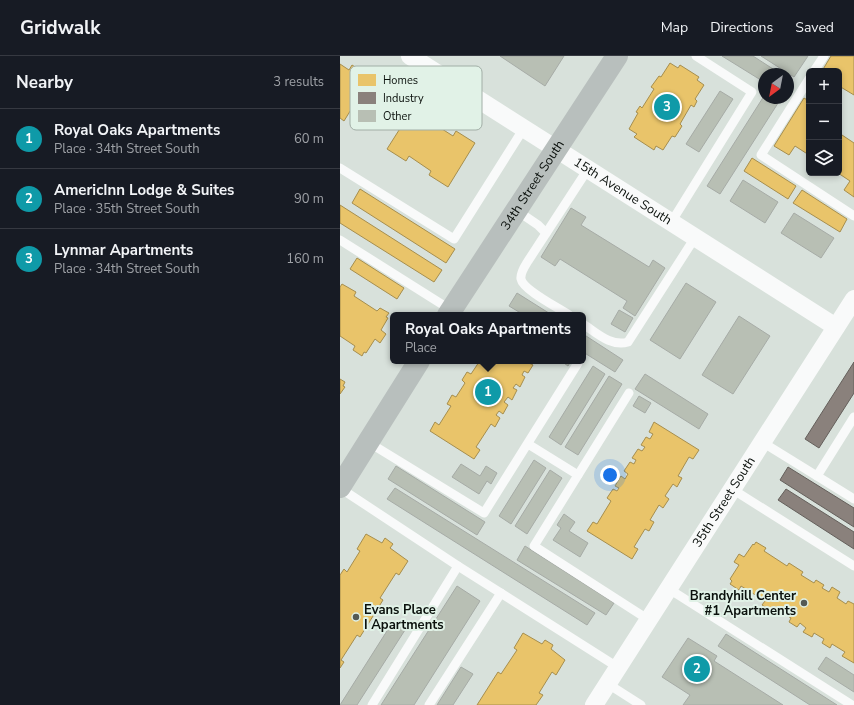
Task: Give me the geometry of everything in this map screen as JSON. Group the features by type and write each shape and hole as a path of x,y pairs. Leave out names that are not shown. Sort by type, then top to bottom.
{"street":[{"name":"15th Avenue South","path":"410,56 426,66"},
{"name":"34th Street South","path":"450,312 617,56"},
{"name":"15th Avenue South","path":"482,101 696,236 836,327"},
{"name":"35th Street South","path":"594,705 854,299"},
{"path":"340,487 417,364"}],"lane":[{"path":"672,221 752,92 696,56"},
{"path":"816,68 824,56"},
{"path":"806,84 761,155 854,216"},
{"path":"340,168 454,239 524,128"},
{"path":"564,312 525,287 521,279 522,271 588,168"},
{"path":"516,210 546,232"},
{"path":"586,326 609,341 619,344 628,342 696,236"},
{"path":"340,240 448,312"},
{"path":"368,442 484,513 577,364"},
{"path":"629,393 534,546 649,620"},
{"path":"817,476 854,418"},
{"path":"762,442 854,499"},
{"path":"528,444 578,475"},
{"path":"340,487 458,566 618,668"},
{"path":"732,489 854,566"},
{"path":"372,705 458,566"},
{"path":"669,588 852,705"},
{"path":"429,705 501,593"},
{"path":"608,684 641,705"}],"building: Homes":[{"path":"831,56 854,56 854,95 842,88 842,68 824,68"},
{"path":"670,63 678,68 680,65 699,77 697,80 704,85 695,99 697,101 694,107 691,105 680,124 682,126 675,137 672,136 663,150 656,146 654,150 634,137 637,134 629,129 638,113 636,112 640,106 642,108 654,89 651,87 659,76 661,77"},
{"path":"340,64 349,70 350,68 350,111 344,121 340,118"},
{"path":"804,98 806,99 806,153 795,146 789,155 774,146"},
{"path":"399,130 444,130 453,136 456,131 475,143 448,187 429,175 431,171 409,156 406,161 387,149"},
{"path":"842,135 854,143 854,197 844,190 850,181 842,176"},
{"path":"752,158 796,186 788,199 744,171"},
{"path":"360,189 455,249 446,263 352,203"},
{"path":"802,190 847,219 840,232 793,203"},
{"path":"340,205 442,270 434,282 340,223"},
{"path":"357,258 404,288 397,299 350,269"},
{"path":"342,284 356,292 354,296 377,311 380,308 389,313 386,317 388,318 381,330 386,334 380,343 375,339 366,353 364,352 362,356 353,350 355,346 340,336 340,287"},
{"path":"478,364 533,365 528,373 524,371 522,375 525,377 520,387 516,384 513,388 517,390 512,400 508,397 504,402 508,405 503,414 499,411 496,415 500,418 495,427 491,424 476,447 480,450 474,459 430,431 435,422 439,425 451,406 447,404 452,395 456,397 465,383 462,380 467,372 471,374"},
{"path":"340,379 345,382 343,386 345,387 340,394"},
{"path":"654,422 699,450 693,459 689,457 678,476 682,478 677,487 673,484 665,496 669,499 663,508 659,505 650,520 654,522 649,531 645,529 634,547 638,549 632,559 587,531 593,522 597,524 611,501 607,498 613,489 617,491 619,488 615,486 621,476 625,479 628,474 624,471 630,462 634,464 636,460 632,458 638,449 642,451 645,447 641,445 646,437 650,439 653,434 649,432"},
{"name":"Evans Place I Apartments","path":"366,534 382,543 385,538 393,544 390,548 408,561 399,575 396,573 380,598 383,600 360,637 357,635 341,660 344,662 340,668 340,575 344,569 347,572 360,551 357,549"},
{"name":"Brandyhill Center #1 Apartments","path":"756,542 766,548 764,551 787,566 789,563 803,572 801,575 814,583 816,580 824,585 822,588 829,592 832,587 840,592 837,598 846,604 848,601 854,604 854,663 842,656 845,652 832,644 830,648 822,643 824,639 814,633 812,637 803,632 806,628 800,623 797,627 789,622 791,618 778,610 776,614 762,605 765,601 741,586 739,590 730,584 732,581 730,579 739,565 734,562 739,554 744,557"},
{"path":"523,633 542,644 545,640 553,645 551,649 565,660 556,675 552,672 539,693 543,695 536,705 477,705 498,672 501,674 517,650 514,648"}],"building: Industry":[{"path":"854,362 854,393 819,448 805,439"},
{"path":"788,467 854,508 854,527 780,480"},
{"path":"786,489 854,532 854,549 778,500"}],"building: Other":[{"path":"500,56 564,56 545,86"},
{"path":"722,56 753,56 771,68 758,68 758,78"},
{"path":"761,56 808,56 794,77 794,68 780,68"},
{"path":"720,91 733,99 699,152 686,144"},
{"path":"759,104 777,104 720,194 707,186"},
{"path":"743,180 778,202 765,223 730,201"},
{"path":"571,208 586,217 581,225 649,267 653,260 665,268 635,316 623,308 627,301 560,259 555,266 541,257"},
{"path":"794,213 834,238 821,258 781,233"},
{"path":"686,283 716,302 680,359 650,340"},
{"path":"517,293 547,312 519,312 509,306"},
{"path":"619,310 633,318 625,332 611,324"},
{"path":"739,316 770,336 733,394 702,375"},
{"path":"586,336 623,360 615,372 586,354"},
{"path":"593,366 605,374 561,445 549,437"},
{"path":"645,374 708,414 699,429 635,389"},
{"path":"609,376 622,384 578,455 565,447"},
{"path":"639,396 651,403 645,413 633,406"},
{"path":"534,460 546,468 511,524 499,516"},
{"path":"461,464 480,476 486,466 497,473 491,484 487,481 479,494 452,477"},
{"path":"396,466 485,522 477,535 388,479"},
{"path":"550,470 562,478 527,534 515,526"},
{"path":"395,488 595,613 587,625 387,499"},
{"path":"564,514 575,522 569,531 588,543 580,557 553,540 561,528 557,525"},
{"path":"525,546 614,603 606,615 517,560"},
{"path":"457,586 480,601 414,705 381,705"},
{"path":"392,623 405,630 357,705 340,705"},
{"path":"726,634 837,705 810,705 718,646"},
{"path":"688,638 717,656 714,661 783,705 683,705 690,695 662,677"},
{"path":"826,657 854,675 854,692 818,669"},
{"path":"461,667 473,674 453,705 437,705"}],"place":[{"name":"Lynmar Apartments","path":"667,107"},
{"name":"Royal Oaks Apartments","path":"488,392"},
{"name":"Brandyhill Center #1 Apartments","path":"804,603"},
{"name":"Evans Place I Apartments","path":"356,617"},
{"name":"AmericInn Lodge & Suites","path":"697,669"}]}
